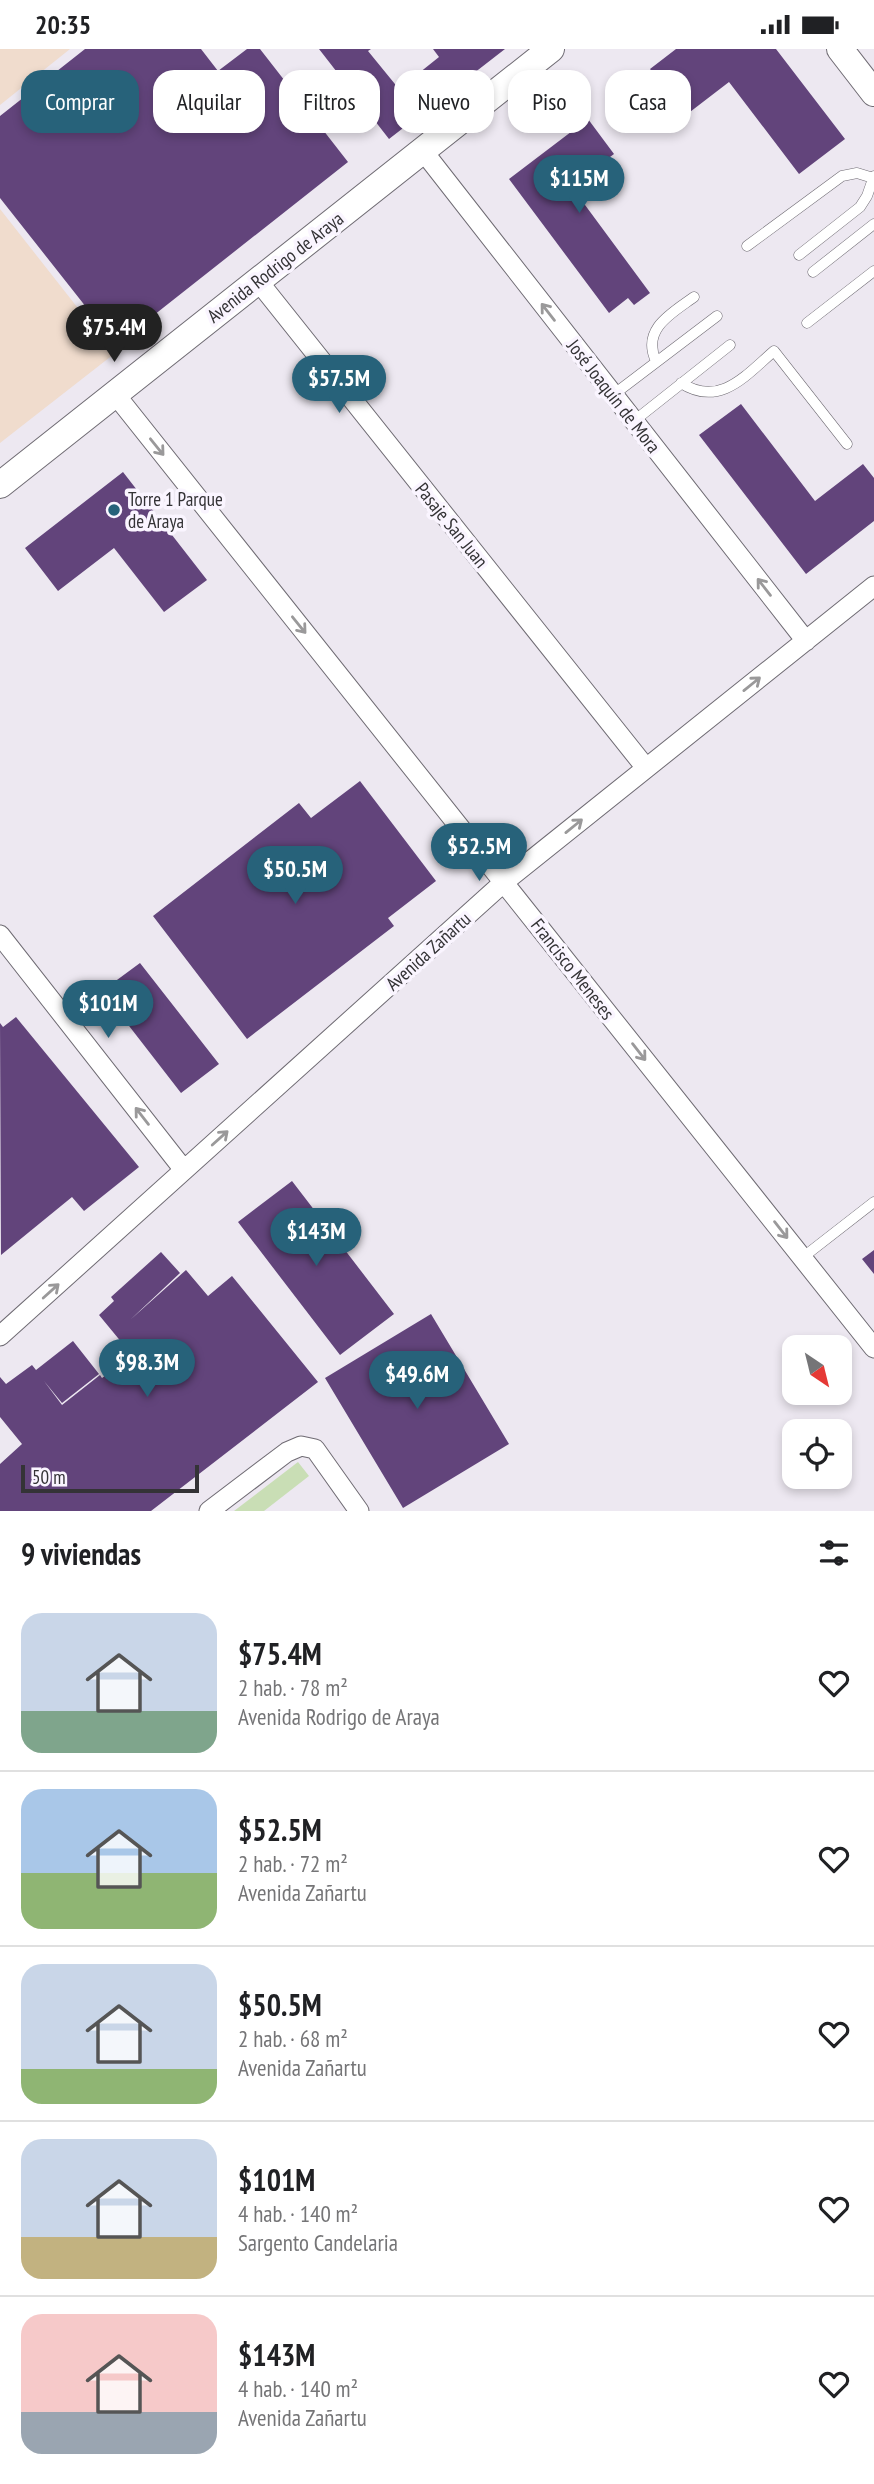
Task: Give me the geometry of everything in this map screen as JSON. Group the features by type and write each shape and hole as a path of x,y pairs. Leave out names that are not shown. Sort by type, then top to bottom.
{"main road":[{"name":"Avenida Rodrigo de Araya","path":"0,485 551,49"},
{"path":"840,49 874,93"}],"street":[{"name":"José Joaquín de Mora","path":"423,151 806,641"},
{"name":"Pasaje San Juan","path":"258,281 646,768"},
{"name":"Francisco Meneses","path":"115,394 874,1348"},
{"name":"Avenida Zañartu","path":"0,1336 504,883 874,586"},
{"path":"0,935 184,1170"},
{"path":"209,1511 287,1452 301,1446 315,1449 359,1511"}],"lane":[{"path":"747,246 842,176 857,173 873,177 860,208 799,255"},
{"path":"813,272 874,224"},
{"path":"807,323 874,271"},
{"path":"656,361 651,348 653,332 694,297"},
{"path":"613,395 717,316"},
{"path":"634,421 730,345"},
{"path":"681,383 700,391 720,391 738,382 774,351 847,444"},
{"path":"802,1258 874,1202"}],"shaded area":[{"path":"0,49 70,49 44,70 21,70 21,88 0,105"},
{"path":"0,209 114,354 0,443"}],"green space":[{"path":"298,1462 309,1476 264,1511 234,1511"}],"building":[{"path":"85,49 201,49 217,70 153,70 153,133 265,133 265,70 219,70 247,49 260,49 279,73 279,133 325,133 348,162 116,345 0,198 0,116 21,99 21,133 139,133 139,70 58,70"},
{"path":"319,49 371,49 368,51 394,83 394,133 397,133 389,139 380,127 380,70 335,70"},
{"path":"433,49 505,49 478,70 423,70 439,57"},
{"path":"676,49 776,49 845,139 799,174 729,82 691,111 691,70 650,69"},
{"path":"591,123 614,154 571,186 650,293 634,305 628,298 609,313 509,179 570,133 591,133"},
{"path":"741,404 815,501 863,464 874,478 874,521 806,574 699,435"},
{"name":"Torre 1 Parque de Araya","path":"123,472 207,580 164,612 114,548 58,591 25,548"},
{"path":"360,781 436,881 388,918 394,926 247,1039 153,916 299,803 311,818"},
{"path":"140,963 219,1064 181,1093 102,991"},
{"path":"16,1017 139,1167 84,1211 72,1197 1,1255 0,1023 3,1027"},
{"path":"292,1181 394,1314 340,1355 238,1222"},
{"path":"874,1250 874,1274 862,1259"},
{"path":"161,1252 180,1273 130,1320 186,1270 208,1296 232,1276 318,1382 151,1511 0,1511 0,1464 22,1444 0,1417 0,1377 6,1384 32,1365 36,1370 73,1341 99,1374 62,1403 44,1381 62,1405 100,1375 102,1378 132,1355 99,1315 114,1301 111,1297"},
{"path":"431,1314 509,1444 403,1508 325,1378"}],"place":[{"name":"Torre 1 Parque de Araya","path":"114,510"}]}
